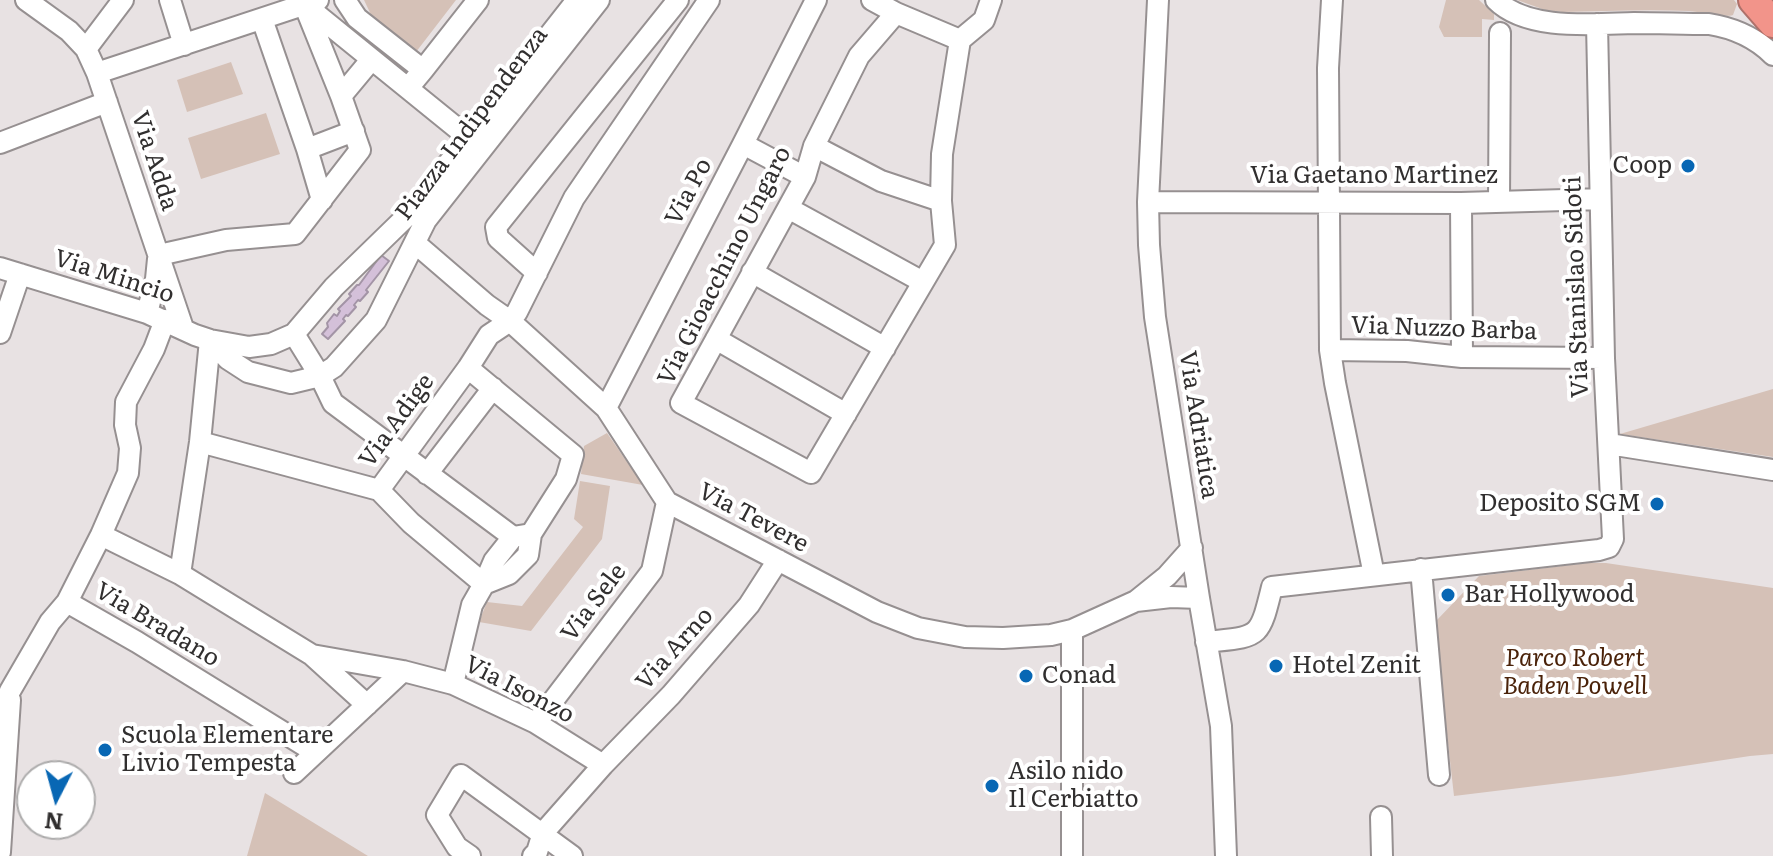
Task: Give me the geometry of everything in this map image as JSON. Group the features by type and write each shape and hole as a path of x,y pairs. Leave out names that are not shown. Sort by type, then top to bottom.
{"highway":[{"path":"1753,0 1773,23"}],"street":[{"path":"26,0 69,31 86,49 107,102"},
{"path":"86,49 123,0"},
{"path":"170,0 184,45"},
{"path":"345,0 357,18 423,70"},
{"path":"408,88 478,0"},
{"name":"Piazza Indipendenza","path":"297,338 334,287 407,216 577,0"},
{"name":"Piazza Indipendenza","path":"327,372 376,320 426,220 599,0"},
{"path":"537,273 498,238 496,227 678,0"},
{"name":"Via Adige","path":"200,442 379,490 489,335 510,321 517,312 574,198 709,0"},
{"name":"Via Po","path":"606,408 816,0"},
{"path":"872,0 960,40 984,20 991,0"},
{"name":"Via Adriatica","path":"1158,0 1148,202 1155,317 1221,726 1226,856"},
{"path":"1332,0 1328,68 1330,350 1374,575"},
{"path":"1496,0 1520,15 1542,21 1709,24 1744,34 1760,42 1773,55"},
{"path":"97,73 311,2"},
{"path":"311,2 371,60 469,138"},
{"path":"159,255 226,240 295,234 360,150 311,2"},
{"name":"Via Gioacchino Ungaro","path":"896,13 859,56 814,146 805,177 681,403 811,473 945,245 941,201 942,154 960,40"},
{"path":"262,19 322,200"},
{"name":"Via Stanislao Sidoti","path":"1421,569 1609,547 1613,539 1604,358 1597,24"},
{"path":"1499,202 1500,33"},
{"path":"341,96 371,60"},
{"name":"Via Adda","path":"0,143 107,102 159,255 165,321"},
{"path":"307,149 354,131"},
{"path":"743,144 805,177"},
{"path":"814,146 881,181 941,201"},
{"name":"Via Gaetano Martinez","path":"1148,202 1461,203 1600,199"},
{"path":"1461,203 1462,357"},
{"path":"788,208 923,282"},
{"name":"Via Tevere","path":"415,243 510,321 606,408 667,502 877,612 918,628 965,637 1051,635 1072,630 1136,601"},
{"name":"Via Adda","path":"159,255 156,279 165,321"},
{"path":"0,333 10,271"},
{"name":"Via Mincio","path":"10,271 165,321 210,340"},
{"path":"752,272 885,348"},
{"name":"Via Bradano","path":"165,321 126,402 125,425 130,448 128,473 67,602 315,752"},
{"path":"210,340 249,347 297,338 327,372 333,403 427,474 522,535"},
{"path":"716,339 846,414"},
{"path":"210,340 228,359 248,372 291,383 327,372"},
{"path":"180,574 200,442 210,340"},
{"name":"Via Nuzzo Barba","path":"1330,350 1407,351 1462,357 1604,358"},
{"path":"453,684 472,605 494,561 522,535 566,479 573,455 468,368"},
{"path":"427,474 493,388"},
{"path":"1609,444 1773,470"},
{"path":"379,490 411,523 484,584"},
{"name":"Via Sele","path":"536,723 652,571 667,502"},
{"name":"Via Isonzo","path":"101,535 180,574 312,655 367,705"},
{"path":"1136,601 1167,576 1192,548"},
{"name":"Via Arno","path":"533,856 543,833 671,695 749,605 778,560"},
{"path":"1206,642 1241,638 1258,630 1264,621 1272,587 1421,569 1439,775"},
{"path":"1136,601 1199,598"},
{"path":"0,716 5,689 67,602"},
{"path":"1072,630 1072,856"},
{"name":"Via Isonzo","path":"312,655 403,671 453,684 536,723 603,765"},
{"path":"294,773 403,671"},
{"path":"0,852 5,689"},
{"path":"470,856 457,847 437,815 461,775 572,856"},
{"path":"1381,817 1382,856"}],"green space":[{"path":"364,0 456,0 416,52 373,19"},
{"path":"1446,0 1479,0 1494,14 1494,20 1482,19 1482,37 1444,37 1439,27"},
{"path":"1517,0 1734,0 1737,4 1733,15 1724,16 1673,10 1562,12 1545,10"},
{"path":"231,62 243,94 187,112 177,80"},
{"path":"266,113 280,154 201,179 188,138"},
{"path":"1773,389 1773,457 1620,434"},
{"path":"607,433 643,485 581,474 584,446"},
{"path":"580,481 610,486 602,539 531,631 479,622 487,602 522,606 583,527 574,519"},
{"name":"Parco Robert Baden Powell","path":"1606,563 1773,588 1773,754 1454,796 1437,620 1479,576"},
{"path":"265,793 368,856 247,856"}],"shaded area":[{"path":"381,255 389,261 366,290 368,292 358,300 354,305 356,307 328,339 322,334 328,327 327,323 334,314 337,316 338,309"}],"place":[{"name":"Coop","path":"1688,166"},
{"name":"Deposito SGM","path":"1657,504"},
{"name":"Bar Hollywood","path":"1448,595"},
{"name":"Hotel Zenit","path":"1276,666"},
{"name":"Conad","path":"1026,676"},
{"name":"Scuola Elementare Livio Tempesta","path":"105,750"},
{"name":"Asilo nido Il Cerbiatto","path":"992,786"}]}
